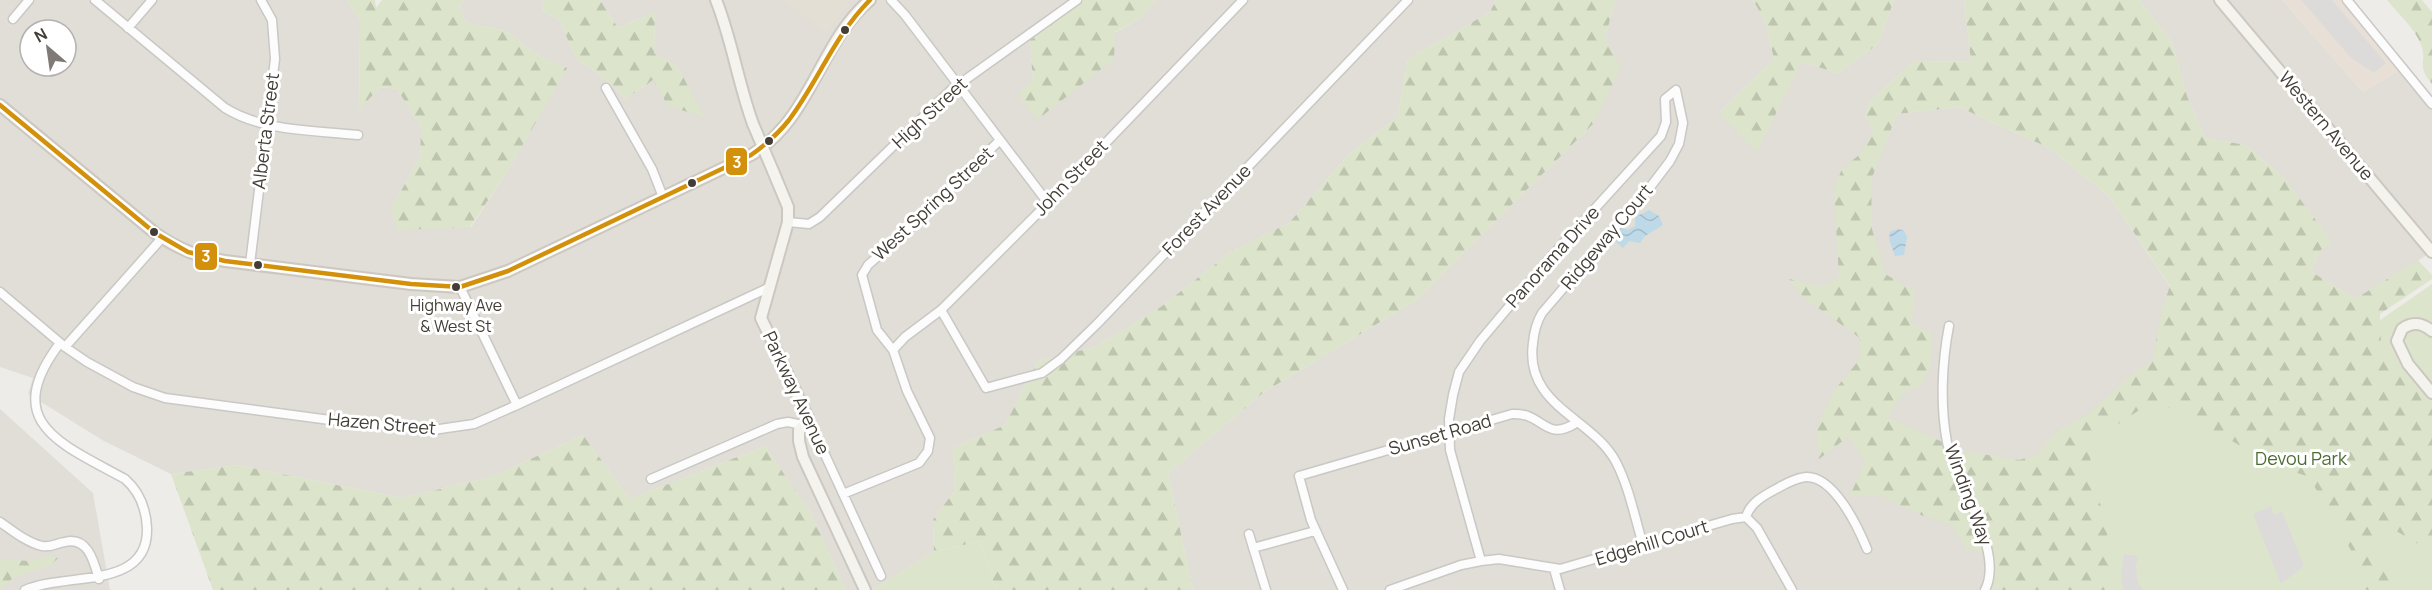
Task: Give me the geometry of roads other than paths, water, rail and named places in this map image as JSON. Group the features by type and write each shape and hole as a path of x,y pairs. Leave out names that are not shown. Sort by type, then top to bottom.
{"street":[{"path":"13,19 29,0"},
{"path":"95,0 225,108 244,120 358,135"},
{"path":"128,28 152,0"},
{"name":"Alberta Street","path":"250,264 276,45 272,20 261,0"},
{"name":"Parkway Avenue","path":"716,0 728,34 743,98 788,207 788,222 761,318 805,423 843,494 881,576"},
{"path":"0,105 162,238 181,250 200,257 250,264 411,284 460,287 508,270 751,155 776,138 848,26 870,0"},
{"path":"891,0 1048,203"},
{"name":"High Street","path":"788,222 809,224 820,217 959,85 1077,0"},
{"name":"John Street","path":"893,350 905,337 941,310 1048,203 1243,0"},
{"name":"Forest Avenue","path":"941,310 986,388 1042,373 1061,359 1408,0"},
{"name":"Western Avenue","path":"2220,0 2432,252"},
{"path":"2347,0 2432,104"},
{"path":"606,88 644,154 663,196"},
{"name":"Ridgeway Court","path":"1576,423 1543,388 1534,371 1532,350 1534,330 1542,313 1651,186 1679,144 1683,123 1676,90 1672,92"},
{"name":"Panorama Drive","path":"1481,561 1454,466 1449,432 1453,395 1462,366 1480,341 1549,260 1661,136 1666,122 1665,99 1672,92"},
{"name":"West Spring Street","path":"843,494 919,463 930,444 927,433 906,391 893,350 877,330 862,275 868,265 911,227 1000,140"},
{"path":"25,590 40,584 118,576 132,567 146,550 147,519 142,501 135,488 125,479 46,433 35,421 30,409 28,393 42,362 63,345 162,238"},
{"path":"460,287 518,405"},
{"name":"Hazen Street","path":"0,292 63,345 103,372 133,387 165,398 433,430 474,424 768,288"},
{"path":"2432,331 2424,325 2412,324 2402,329 2397,341 2408,364 2432,393"},
{"name":"Winding Way","path":"1949,326 1944,387 1947,441 1954,467 1984,534 1989,552 1990,577 1985,590"},
{"name":"Sunset Road","path":"1316,531 1305,504 1299,476 1512,414 1528,415 1551,430 1561,431 1576,423"},
{"path":"651,479 777,424 805,423 799,441 803,457 865,590"},
{"path":"1576,423 1610,453 1616,463 1643,545"},
{"path":"1792,590 1757,528 1746,517 1754,503 1788,482 1803,477 1817,479 1835,492 1867,549"},
{"name":"Edgehill Court","path":"1390,590 1461,565 1481,561 1499,559 1554,569 1585,563 1746,517"},
{"path":"0,522 28,541 43,546 53,546 66,541 87,547 94,560 99,579"},
{"path":"1253,548 1316,531 1343,590"},
{"path":"1249,534 1266,590"},
{"path":"1554,569 1560,590"}],"water":[{"path":"1649,210 1659,216 1663,225 1645,236 1640,243 1629,241 1623,248 1614,240 1621,227 1628,230 1635,226 1635,217"},
{"path":"1897,229 1903,230 1907,236 1904,255 1895,256 1889,239 1890,232"}],"place":[{"name":"Highway Ave & West St","path":"456,287"}],"park label":[{"name":"Devou Park","path":"2301,459"}]}
